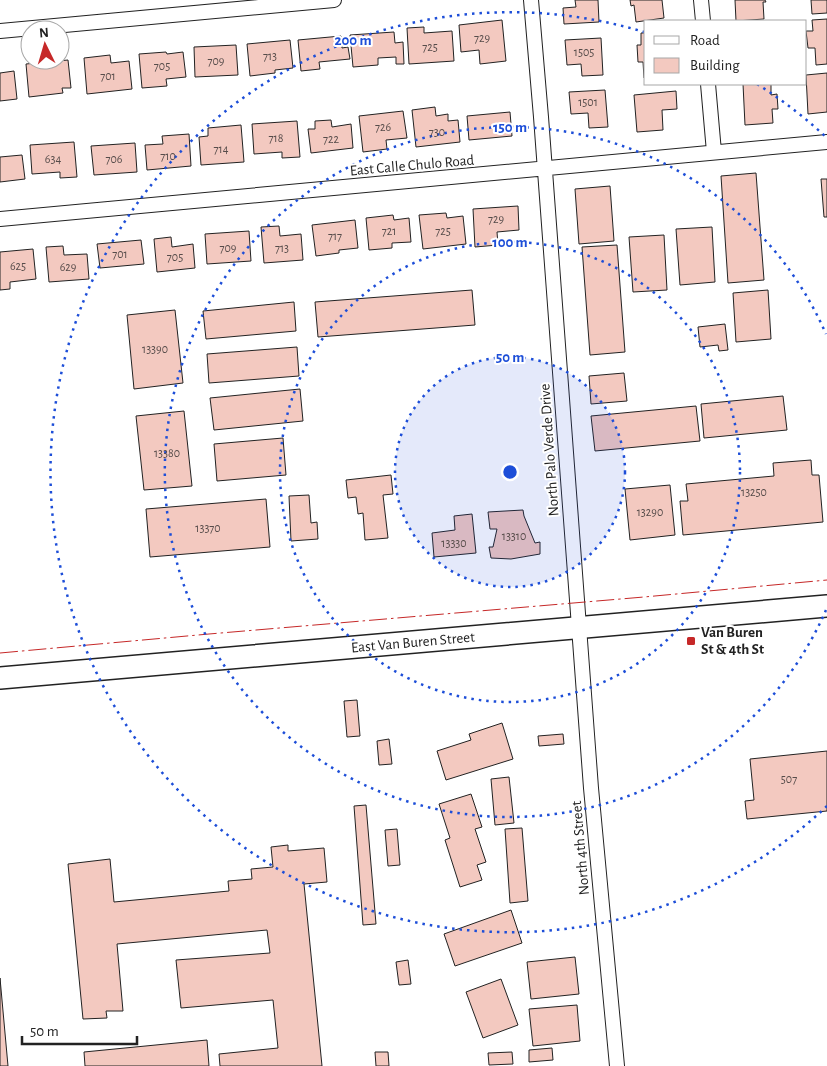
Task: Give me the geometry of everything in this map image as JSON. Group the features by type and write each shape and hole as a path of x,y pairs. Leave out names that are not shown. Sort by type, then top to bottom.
{"main road":[{"name":"East Van Buren Street","path":"0,678 827,606"}],"street":[{"path":"0,31 334,0"},
{"name":"North Palo Verde Drive","path":"530,0 545,169 578,628"},
{"path":"701,0 703,20"},
{"path":"708,85 714,152"},
{"name":"East Calle Chulo Road","path":"0,219 827,142"},
{"name":"North 4th Street","path":"578,628 617,1066"}],"building":[{"path":"575,0 598,0 599,22 564,24 563,8 576,7"},
{"path":"630,0 662,0 664,18 636,22 634,5 631,6"},
{"path":"735,0 765,0 766,2 763,2 764,19 736,20"},
{"path":"811,0 827,0 827,13 812,14"},
{"path":"827,19 827,64 816,65 815,48 808,48 807,31 813,31 812,20"},
{"path":"502,20 506,61 480,64 479,50 461,52 459,25"},
{"path":"424,27 424,33 452,31 454,61 409,64 407,28"},
{"path":"394,32 395,43 403,42 404,64 396,64 396,57 378,58 378,65 353,67 350,35"},
{"path":"641,33 644,33 644,78 643,62 638,62 637,45 641,45"},
{"path":"341,36 342,48 348,47 350,59 319,62 320,69 301,71 298,40"},
{"path":"601,38 603,75 582,76 581,64 567,65 565,40"},
{"path":"290,40 293,68 275,70 275,73 250,76 247,44"},
{"path":"236,45 238,75 195,77 194,47"},
{"path":"166,52 167,54 183,52 186,77 166,79 167,86 142,88 139,54"},
{"path":"110,55 111,63 129,61 132,89 87,94 84,58"},
{"path":"27,70 69,70 71,88 62,88 63,93 29,97"},
{"path":"14,71 17,99 0,101 0,73"},
{"path":"827,73 827,112 808,114 807,75"},
{"path":"743,85 771,85 771,95 777,94 778,109 772,109 773,123 745,125"},
{"path":"605,90 608,127 589,128 588,113 571,114 569,92"},
{"path":"676,91 677,109 662,110 663,130 637,132 634,95"},
{"path":"435,107 436,116 448,114 448,121 458,120 460,142 416,147 412,110"},
{"path":"403,111 407,138 386,140 387,149 363,152 359,116"},
{"path":"510,112 512,136 469,140 467,116"},
{"path":"331,120 332,127 351,124 353,148 311,153 308,129 315,129 315,121"},
{"path":"297,121 300,157 282,158 282,152 254,154 252,124"},
{"path":"241,125 244,162 201,165 199,137 208,136 208,128"},
{"path":"189,134 191,166 147,170 145,145 163,144 162,136"},
{"path":"74,142 77,177 60,178 60,172 32,174 30,145"},
{"path":"135,143 137,172 94,175 91,146"},
{"path":"22,155 25,179 0,182 0,157"},
{"path":"756,173 764,280 728,283 721,176"},
{"path":"821,179 827,179 827,217 824,217"},
{"path":"610,186 614,241 579,244 575,189"},
{"path":"518,206 519,230 497,232 498,245 475,247 473,209"},
{"path":"446,213 447,218 463,216 466,244 423,249 419,215"},
{"path":"393,215 394,220 409,218 411,242 392,243 392,248 369,250 366,218"},
{"path":"355,220 358,248 339,250 339,253 316,256 312,225"},
{"path":"279,226 280,236 301,234 303,260 264,263 261,227"},
{"path":"712,227 715,282 680,285 676,229"},
{"path":"249,231 251,261 207,264 205,234"},
{"path":"664,235 667,290 633,292 629,237"},
{"path":"171,237 172,247 193,244 195,268 157,272 154,239"},
{"path":"141,240 144,264 100,268 97,244"},
{"path":"617,245 625,352 590,355 582,247"},
{"path":"63,246 64,255 87,254 89,279 49,282 46,247"},
{"path":"33,249 36,279 10,282 10,289 0,290 0,252"},
{"path":"472,290 475,325 318,337 315,302"},
{"path":"768,290 771,339 736,342 733,293"},
{"path":"294,302 296,331 206,339 203,311"},
{"path":"175,310 183,383 134,389 127,315"},
{"path":"725,324 728,350 719,351 718,345 700,347 698,327"},
{"path":"297,347 299,376 209,383 207,354"},
{"path":"624,373 627,401 591,404 589,376"},
{"path":"300,389 303,421 214,430 210,398"},
{"path":"783,396 787,430 704,438 701,404"},
{"path":"696,406 700,441 595,451 591,416"},
{"path":"184,411 192,486 144,490 136,416"},
{"path":"283,438 286,475 217,481 214,444"},
{"path":"811,460 812,475 819,475 823,522 683,535 680,501 688,501 686,484 774,476 773,463"},
{"path":"391,475 393,494 383,495 388,538 365,540 363,513 358,514 356,497 348,498 346,480"},
{"path":"670,485 675,535 630,540 625,489"},
{"path":"309,495 311,523 317,522 318,539 291,541 289,496"},
{"path":"266,499 270,547 150,557 146,509"},
{"path":"523,510 535,543 540,542 540,554 511,559 491,558 489,547 493,547 497,529 490,529 488,512"},
{"path":"472,514 476,553 434,557 432,533 455,530 454,516"},
{"path":"357,700 360,736 347,737 344,701"},
{"path":"502,723 513,759 446,780 437,751 471,740 469,734"},
{"path":"563,734 564,744 539,746 538,736"},
{"path":"389,739 392,764 379,765 377,741"},
{"path":"827,751 827,811 747,819 745,801 754,800 750,759"},
{"path":"509,777 514,823 495,825 491,779"},
{"path":"471,794 482,827 475,829 486,862 477,865 482,880 460,887 445,840 450,838 439,804"},
{"path":"366,805 376,924 363,925 354,806"},
{"path":"522,828 528,901 510,903 505,829"},
{"path":"397,829 400,865 388,866 385,830"},
{"path":"288,845 288,851 324,848 327,882 304,884 322,1066 220,1066 219,1054 278,1048 273,1000 181,1008 176,960 270,953 267,930 117,944 123,1011 106,1011 107,1018 83,1019 68,864 110,859 114,902 229,891 228,881 252,879 251,869 273,867 271,847"},
{"path":"511,910 522,943 455,966 444,934"},
{"path":"575,957 579,994 531,999 527,962"},
{"path":"408,960 411,984 399,985 396,962"},
{"path":"0,978 8,1066 0,1066"},
{"path":"501,979 518,1025 483,1038 466,992"},
{"path":"577,1005 580,1041 533,1046 529,1009"},
{"path":"207,1040 209,1066 85,1066 84,1052"},
{"path":"552,1048 553,1060 529,1062 529,1050"},
{"path":"375,1052 388,1052 389,1066 376,1066"},
{"path":"512,1052 513,1064 489,1065 488,1053"}],"power":[{"path":"0,653 827,580"}],"place":[{"name":"Van Buren St & 4th St","path":"691,641"}]}
